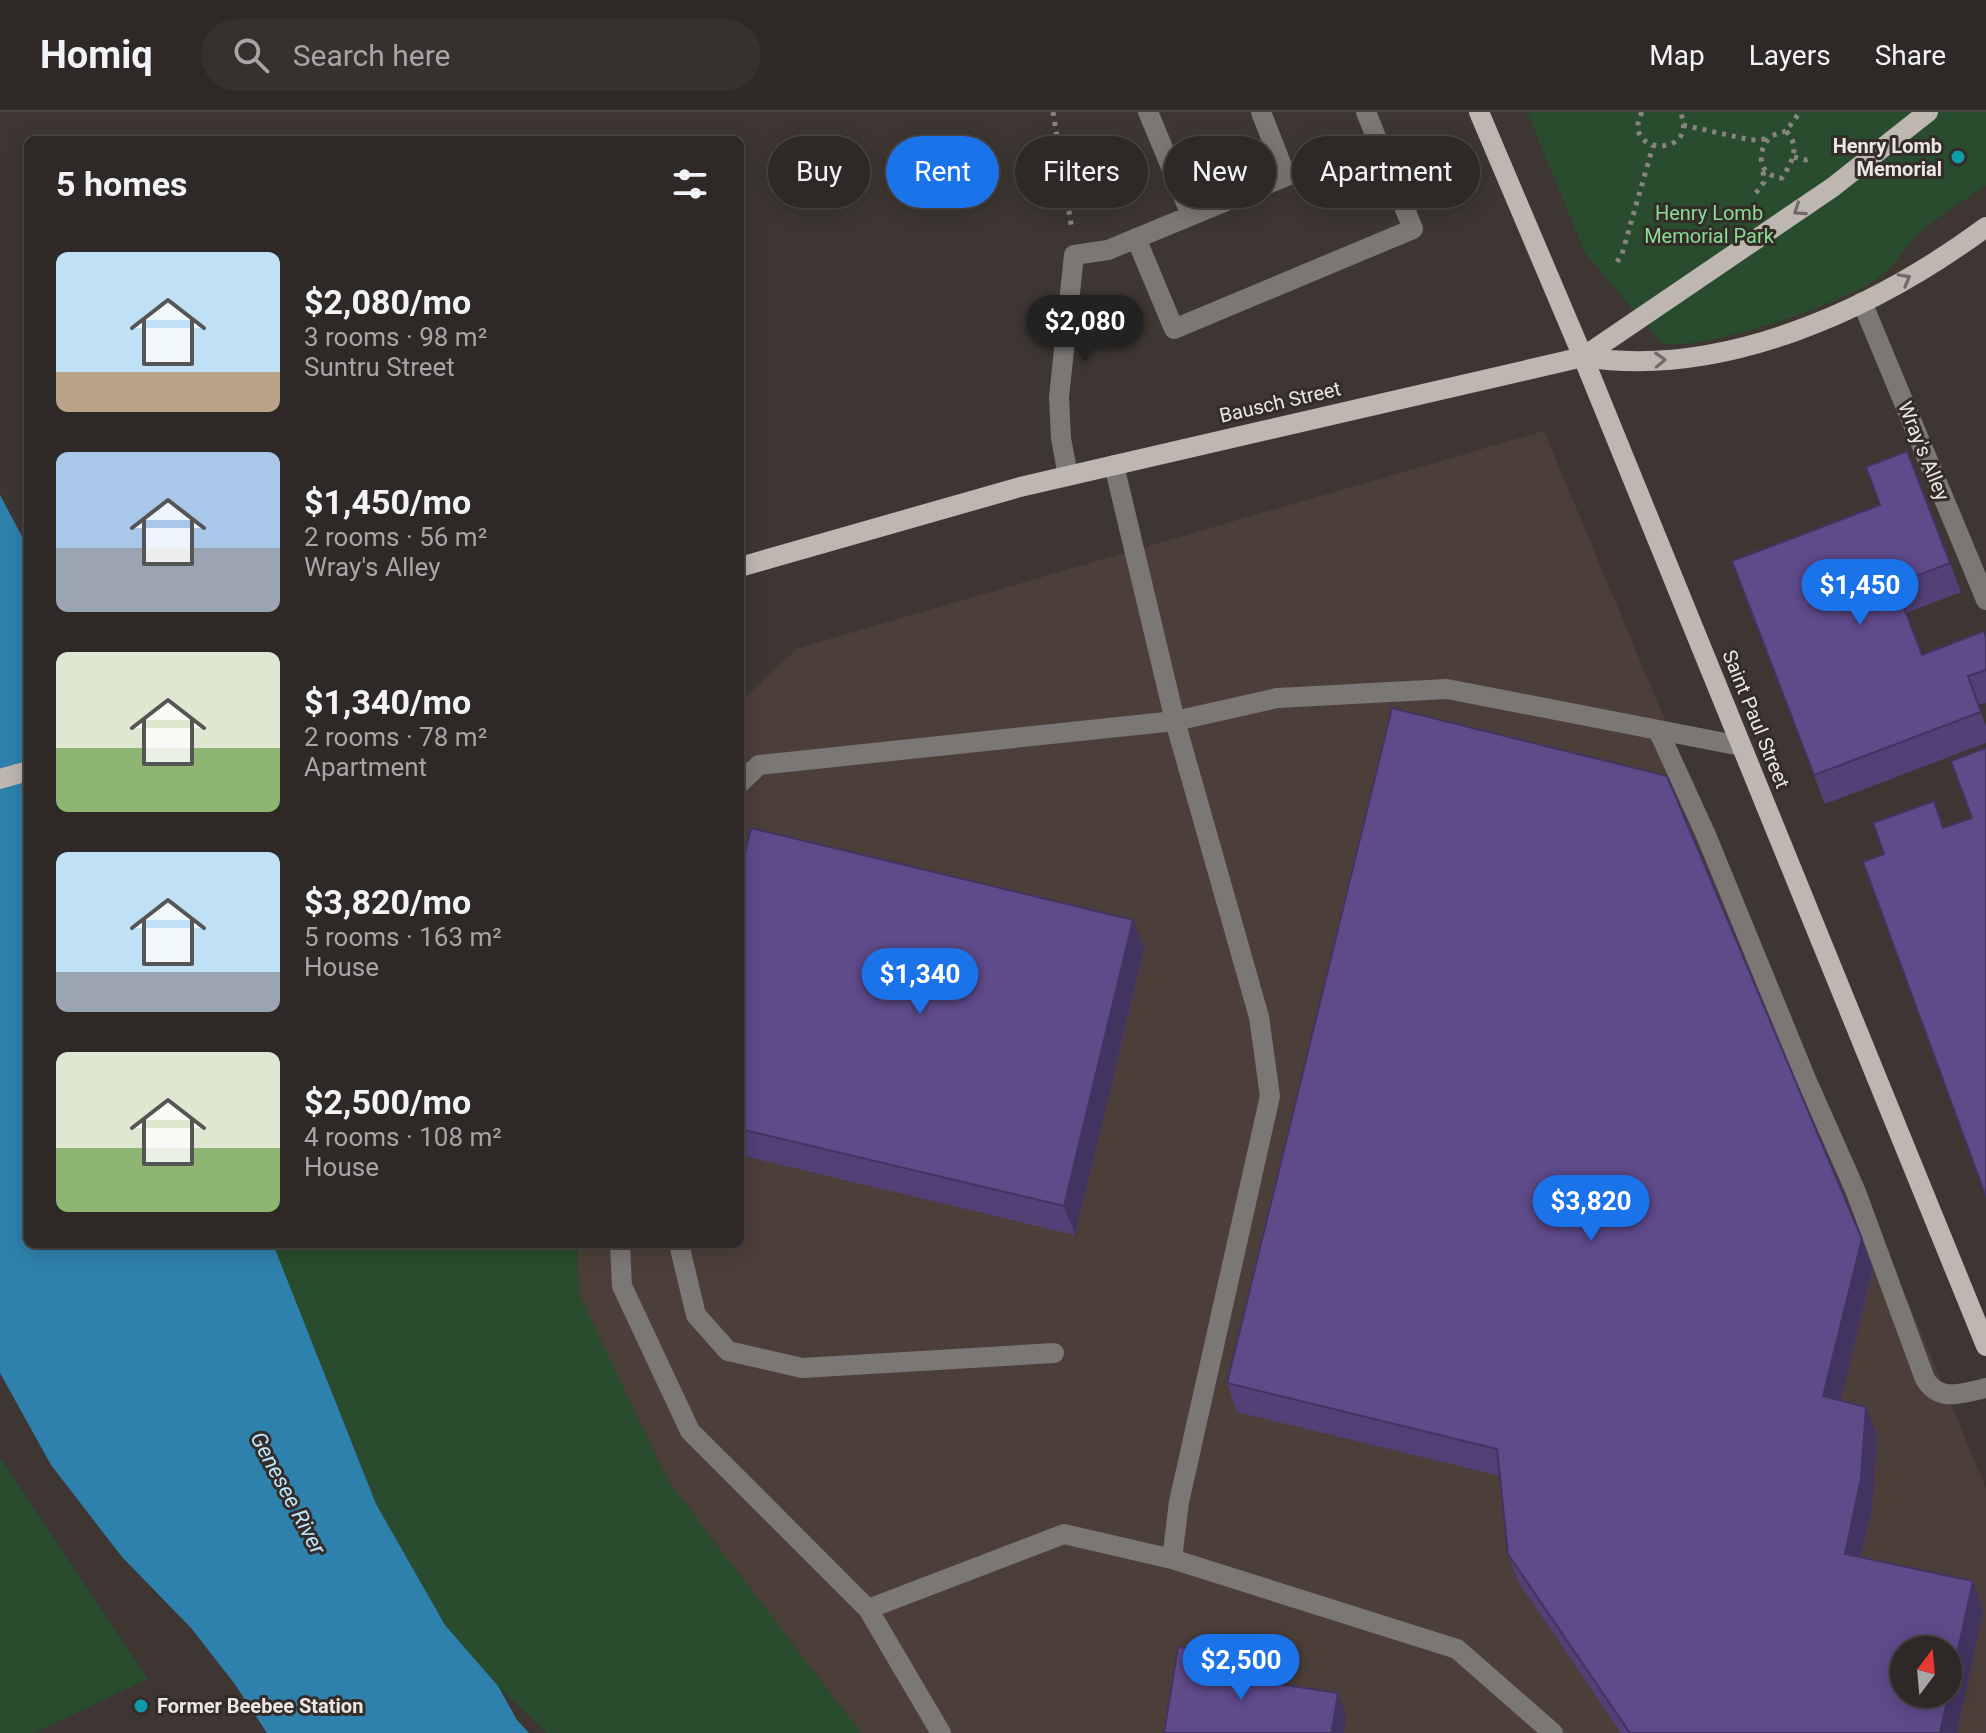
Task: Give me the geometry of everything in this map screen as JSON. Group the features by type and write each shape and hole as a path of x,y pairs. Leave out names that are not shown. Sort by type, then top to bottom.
{"main road":[{"name":"Saint Paul Street","path":"1479,112 1583,357 1984,1333"},
{"path":"1583,357 1833,187 1928,112"},
{"path":"1583,357 1625,362 1669,360 1715,353 1769,339 1862,302 1932,264 1986,227"},
{"name":"Bausch Street","path":"744,566 988,495 1583,357"},
{"path":"0,779 24,772"}],"street":[{"path":"1148,112 1191,215"},
{"path":"1261,112 1286,176"},
{"path":"1366,112 1375,136"},
{"path":"1068,476 1061,438 1059,397 1074,255 1097,253 1292,174"},
{"path":"1136,238 1174,329 1413,229 1404,208"},
{"name":"Wray's Alley","path":"1862,302 1986,600"},
{"path":"1114,465 1175,721 1259,1017 1270,1096 1179,1502 1172,1559"},
{"path":"744,779 759,765 1175,721 1277,698 1447,689 1741,746"},
{"path":"1658,730 1706,835 1856,1192 1925,1379 1931,1389 1939,1394 1952,1395 1986,1388"},
{"path":"620,1248 622,1286 690,1431 868,1609 941,1733"},
{"path":"680,1248 696,1315 728,1351 802,1368 1054,1353"},
{"path":"868,1609 1064,1534 1172,1559 1457,1649 1553,1733"}],"path":[{"path":"1053,112 1074,255"},
{"path":"1642,112 1639,131 1653,146 1667,146 1679,138 1683,125 1680,112"},
{"path":"1761,150 1768,138 1786,131 1800,112"},
{"path":"1683,125 1757,142 1761,150 1764,182 1756,193"},
{"path":"1763,169 1769,175 1782,178 1794,157 1794,141 1786,131"},
{"path":"1751,140 1768,138"},
{"path":"1617,262 1622,254 1653,146"},
{"path":"1794,157 1804,160 1812,158"}],"shaded area":[{"path":"1544,431 1986,1488 1986,1733 861,1733 668,1481 579,1294 577,1248 744,1248 744,698 798,648"}],"green space":[{"name":"Henry Lomb Memorial Park","path":"1527,112 1986,112 1986,185 1925,228 1886,272 1864,287 1808,311 1740,333 1708,341 1662,343 1585,253"},
{"path":"275,1248 577,1248 579,1294 668,1481 861,1733 547,1733 498,1686 445,1625 376,1504"},
{"path":"0,1458 148,1679 34,1733 0,1733"}],"water":[{"name":"Genesee River","path":"0,495 24,540 24,1248 275,1248 376,1504 445,1625 498,1686 517,1720 529,1733 267,1733 234,1683 191,1628 122,1557 51,1465 0,1373"}],"building":[{"path":"1907,451 1950,563 1895,584 1922,655 1984,631 1986,670 1968,676 1981,712 1814,775 1732,561 1880,505 1866,467"},
{"path":"1392,708 1667,776 1862,1239 1823,1396 1866,1407 1861,1478 1845,1554 1973,1581 1961,1636 1890,1636 1890,1708 1945,1708 1940,1733 1630,1733 1508,1554 1497,1449 1227,1383"},
{"path":"1986,748 1986,1197 1863,862 1884,854 1873,823 1934,801 1943,828 1972,818 1951,761"},
{"path":"751,828 1133,920 1064,1206 744,1130 744,857"},
{"path":"1178,1647 1215,1652 1212,1674 1338,1693 1332,1731 1344,1733 1164,1733"}],"place":[{"name":"Henry Lomb Memorial","path":"1958,157"},
{"name":"Former Beebee Station","path":"141,1706"}]}
